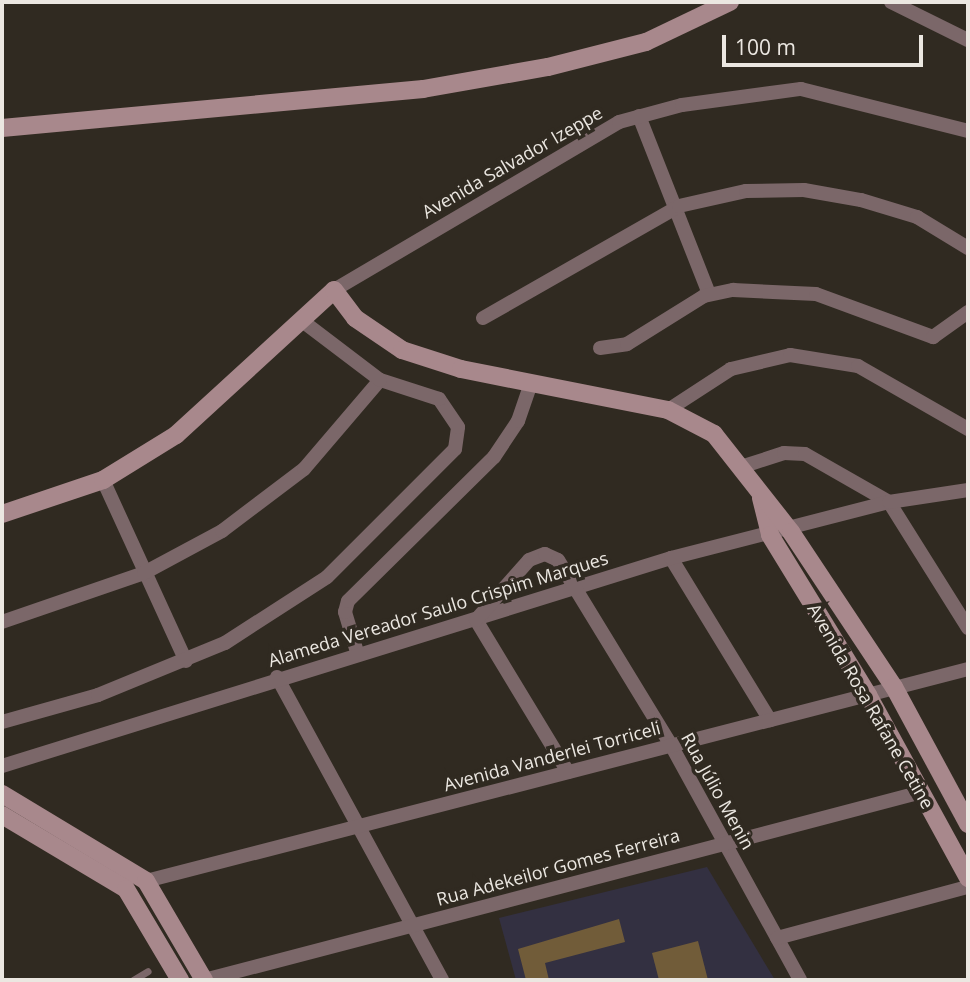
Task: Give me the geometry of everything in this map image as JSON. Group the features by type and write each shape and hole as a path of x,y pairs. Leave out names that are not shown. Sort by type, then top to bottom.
{"street":[{"path":"2,128 423,89 548,67 646,42 730,2"},
{"path":"891,2 968,40"},
{"name":"Avenida Salvador Izeppe","path":"334,290 639,116 770,89 801,89 968,131"},
{"path":"639,116 679,206 709,294"},
{"path":"483,318 679,206 746,191 804,190 917,217 968,248"},
{"path":"600,348 627,344 709,294 775,288 816,294 933,337 968,312"},
{"path":"2,514 103,480 228,393 334,290 355,318 402,350 531,384 668,410 714,434 744,466 759,491"},
{"path":"2,722 186,660 225,643 327,576 455,449 458,426 439,399 380,380 301,320"},
{"path":"668,410 731,369 790,355 858,366 968,429"},
{"path":"2,622 144,573 222,531 304,469 380,380"},
{"path":"357,652 345,612 348,601 486,467 518,421 531,384"},
{"path":"744,466 785,453 805,454 889,502 968,628"},
{"path":"103,480 186,660"},
{"name":"Alameda Vereador Saulo Crispim Marques","path":"2,766 357,652 476,620 671,558 791,532 889,502 968,490"},
{"name":"Avenida Rosa Rafane Cetine","path":"759,491 791,532 894,687 968,824"},
{"name":"Avenida Rosa Rafane Cetine","path":"759,491 770,536 868,695 968,878"},
{"name":"Rua Júlio Menin","path":"476,620 536,556 553,556 671,745 800,980"},
{"path":"671,558 770,720"},
{"path":"476,620 568,772"},
{"name":"Avenida Vanderlei Torriceli","path":"146,881 968,669"},
{"path":"277,677 362,825 442,980"},
{"name":"Rua Adekeilor Gomes Ferreira","path":"204,980 922,792"},
{"path":"2,794 146,881 204,980"},
{"path":"2,814 126,889 180,980"},
{"path":"126,889 146,881"},
{"path":"777,938 968,887"}],"lane":[{"path":"133,980 148,971"}],"shaded area":[{"path":"707,867 775,980 516,980 499,918"}],"building":[{"path":"619,919 625,942 545,963 549,980 526,980 518,949"},
{"path":"698,941 708,980 659,980 652,953"}]}
